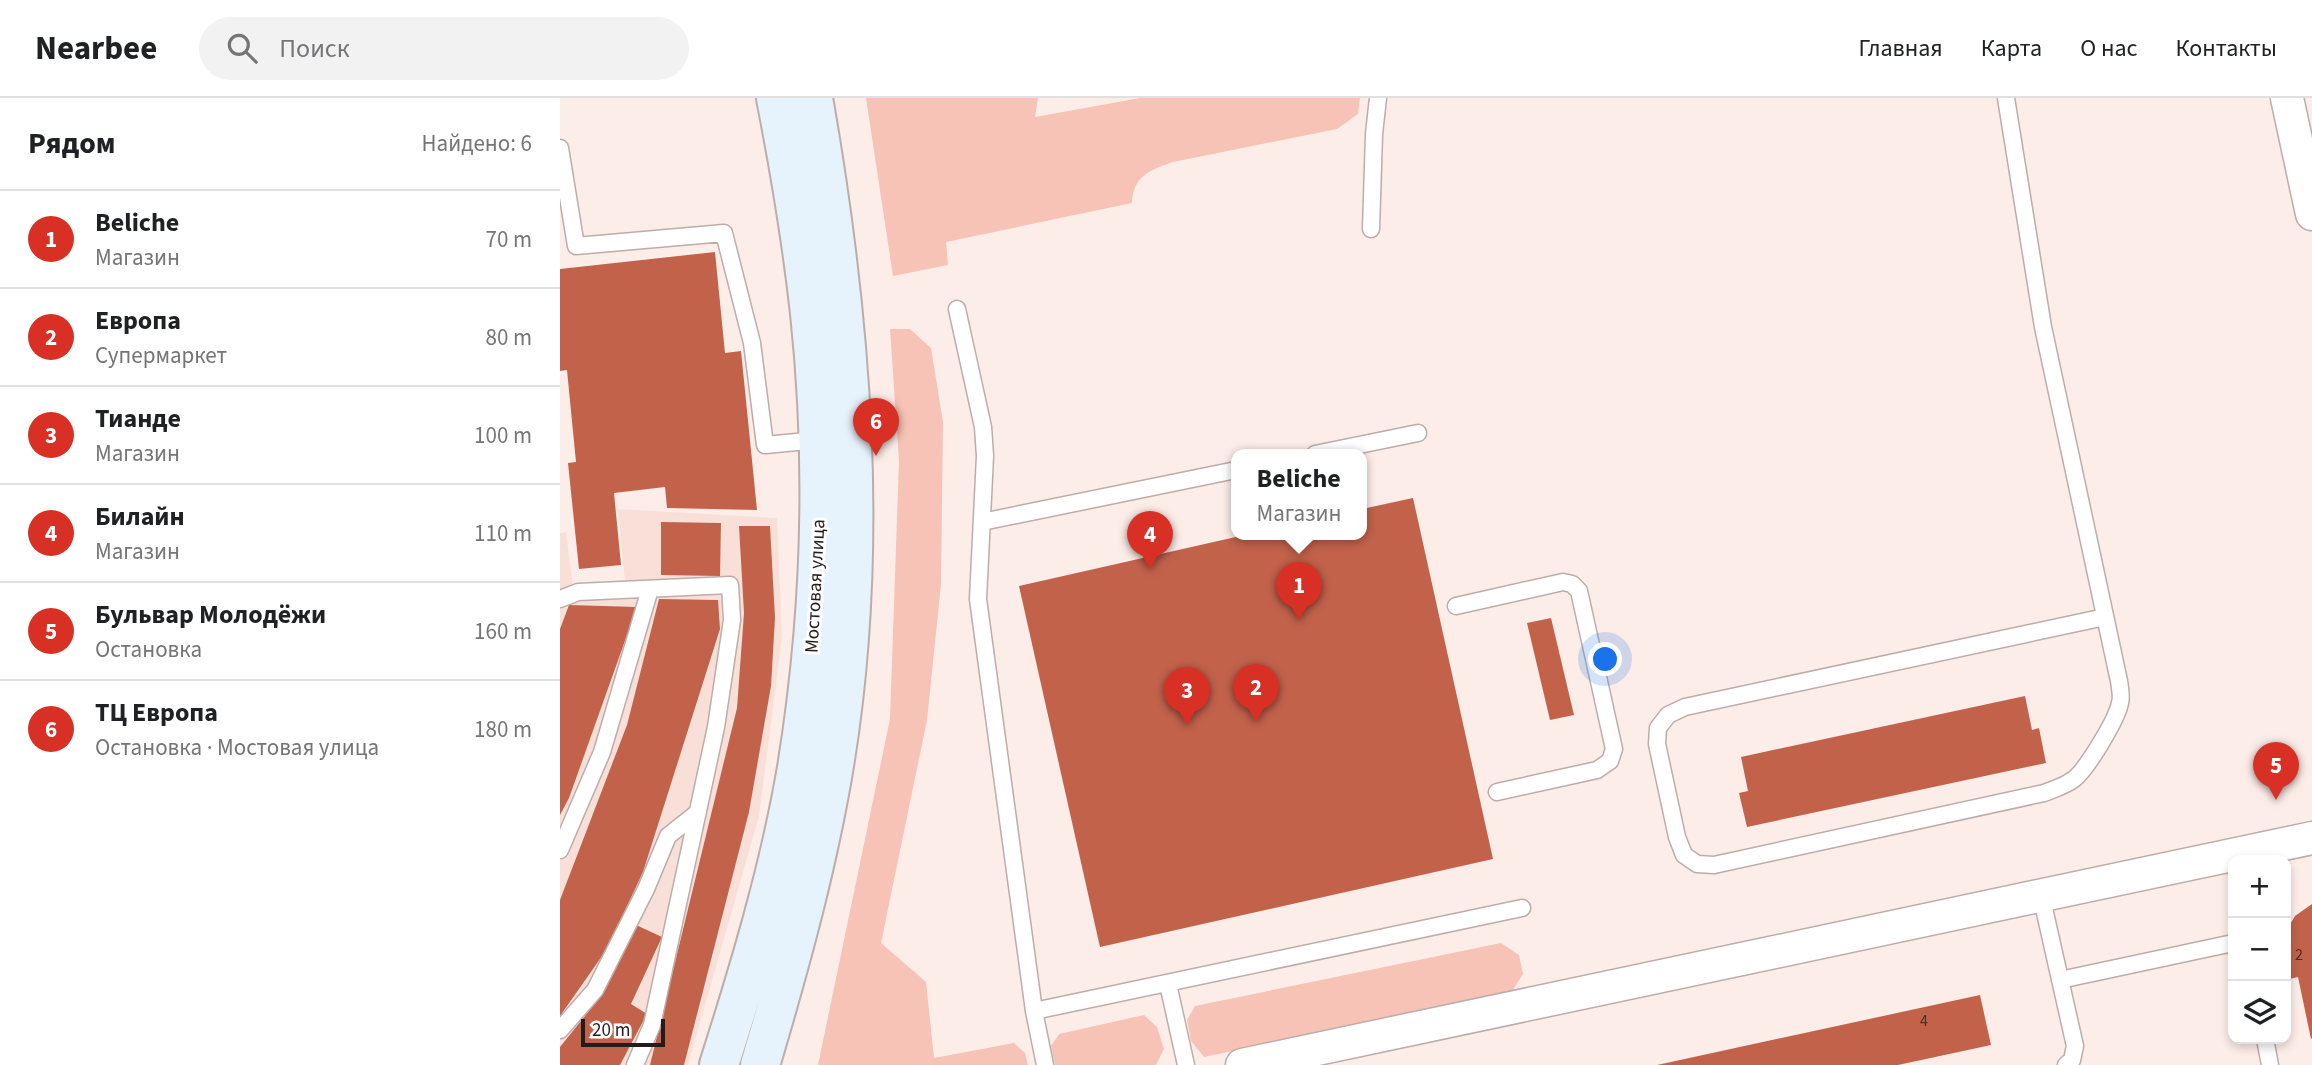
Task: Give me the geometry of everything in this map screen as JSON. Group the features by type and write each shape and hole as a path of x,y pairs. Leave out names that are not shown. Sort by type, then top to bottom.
{"main road":[{"name":"Мостовая улица","path":"719,1065 778,863 797,767 811,652 818,561 818,440 808,302 793,187 776,98"},
{"name":"Мостовая улица","path":"760,1065 798,927 832,778 845,675 852,578 853,476 844,309 827,176 813,98"}],"street":[{"path":"2287,98 2312,214"},
{"path":"1242,1065 2312,838"}],"lane":[{"path":"1371,229 1378,98"},
{"path":"2006,98 2043,327 2119,681 2121,702 2084,768 2063,786 2044,793 1714,864 1697,864 1684,855 1677,838 1657,744 1658,728 1668,715 1685,707 2105,617"},
{"path":"560,148 568,248 724,233 752,343 765,445 818,440"},
{"path":"957,309 983,427 985,456 978,599 1034,1011 1045,1065"},
{"path":"1340,449 1418,433"},
{"path":"982,522 1231,471"},
{"path":"1456,606 1563,582 1572,583 1579,590 1614,749 1610,761 1597,770 1497,792"},
{"path":"560,600 578,592 730,585 732,620 716,727 652,1025 635,1065"},
{"path":"560,850 603,752 650,589"},
{"path":"560,1030 595,990 646,889 668,836 697,813"},
{"path":"2041,895 2075,1046 2072,1060 2066,1065"},
{"path":"1034,1011 1522,908"},
{"path":"2060,980 2228,944"},
{"path":"1168,984 1186,1065"},
{"path":"2266,1044 2270,1065"}],"shaded area":[{"path":"866,98 1038,98 1035,117 1140,98 1360,98 1358,114 1337,129 1173,162 1150,171 1139,180 1132,203 946,242 948,265 893,276"},
{"path":"890,329 910,329 931,348 943,422 941,584 927,720 881,943 926,982 934,1058 1014,1043 1025,1053 1028,1065 818,1065 890,719 899,461"},
{"path":"618,509 777,518 782,637 759,816 688,1065 560,1065 560,533 566,532 573,587 625,582"},
{"path":"1501,943 1519,955 1523,974 1511,993 1204,1057 1191,1041 1187,1020 1195,1006"},
{"path":"1144,1015 1157,1027 1164,1049 1156,1065 1055,1065 1051,1046 1059,1034"}],"building":[{"path":"715,252 725,353 741,351 757,510 667,508 665,487 614,493 621,565 579,569 568,463 576,462 567,370 560,371 560,269"},
{"path":"1413,498 1493,859 1100,947 1019,586 1231,538 1367,540 1367,508"},
{"path":"661,522 721,523 720,576 661,575"},
{"path":"739,526 770,526 775,618 771,686 749,812 684,1065 650,1065 737,708 744,613"},
{"path":"659,599 718,600 720,629 643,872 607,949 560,1016 560,900 627,725"},
{"path":"569,605 637,607 569,798 560,815 560,629"},
{"path":"1551,618 1574,715 1550,720 1527,623"},
{"path":"2025,696 2032,730 2039,728 2046,763 1747,827 1739,793 1748,791 1741,757"},
{"path":"2312,904 2311,1039 2298,977 2291,979 2291,923 2295,916"},
{"path":"634,924 662,937 631,1004 647,1014 620,1065 560,1065 560,1047 601,996"},
{"path":"1980,995 1991,1045 1898,1065 1657,1065"}],"place":[{"name":"ТЦ Европа","path":"876,456"},
{"name":"Билайн","path":"1150,569"},
{"name":"Beliche","path":"1299,620"},
{"name":"Европа","path":"1256,722"},
{"name":"Тианде","path":"1187,725"},
{"name":"Бульвар Молодёжи","path":"2276,800"}]}
